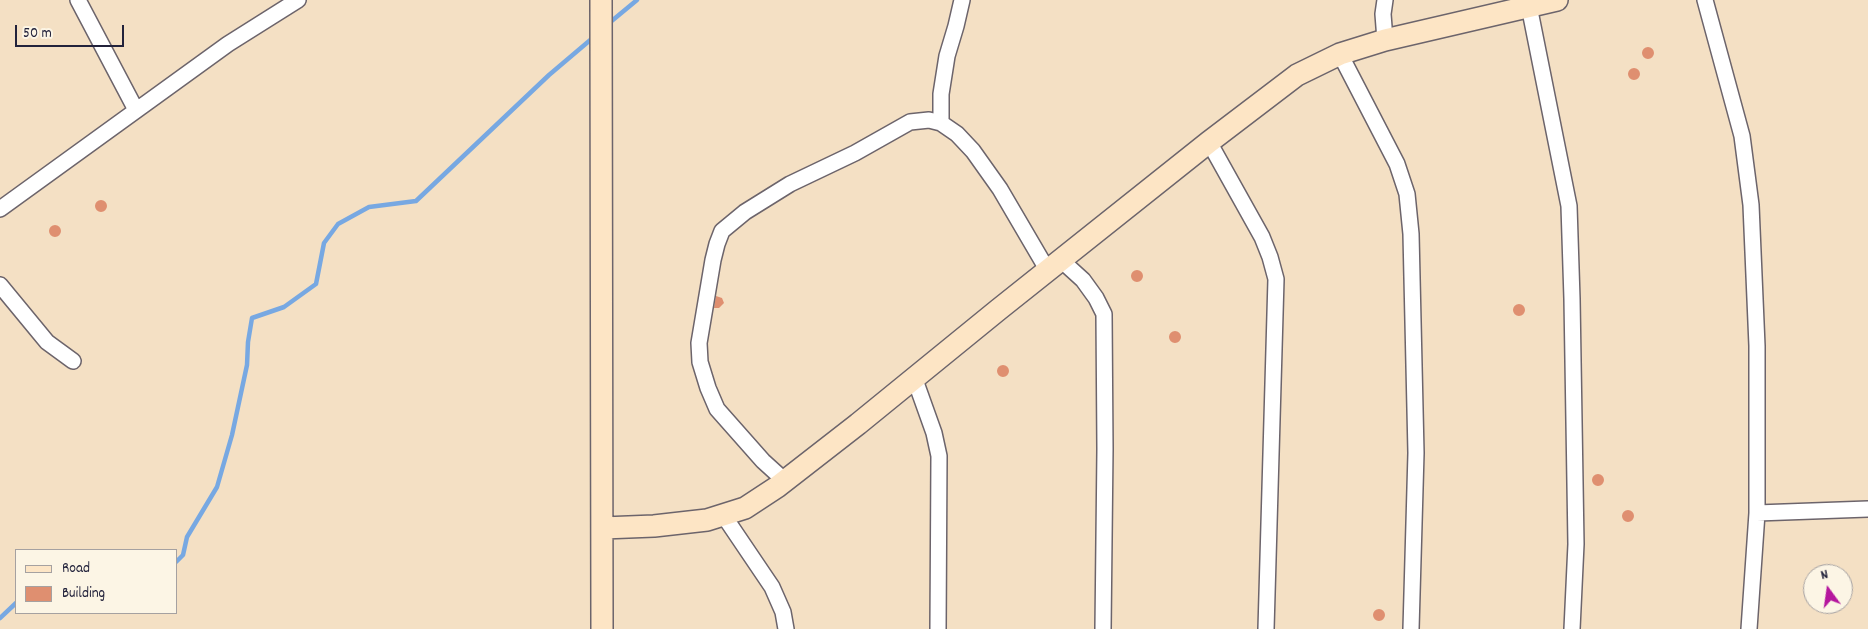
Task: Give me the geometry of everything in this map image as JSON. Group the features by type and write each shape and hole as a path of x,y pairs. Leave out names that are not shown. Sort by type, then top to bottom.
{"street":[{"path":"78,0 136,110"},
{"path":"0,209 228,44 298,0"},
{"path":"941,123 941,94 947,56 962,0"},
{"path":"1385,0 1383,14 1385,40"},
{"path":"603,528 654,526 707,520 745,508 784,481 858,424 914,377 1209,142 1297,75 1340,54 1385,40 1557,0"},
{"path":"1704,0 1742,136 1750,205 1757,346 1757,513 1749,629"},
{"path":"601,4 602,629"},
{"path":"1529,6 1568,206 1572,299 1576,544 1572,629"},
{"path":"1340,54 1397,164 1407,194 1411,234 1416,453 1411,629"},
{"path":"784,481 763,461 717,409 700,362 699,343 713,260 722,231 744,212 790,184 910,122 929,120 941,123 957,134 973,151 1055,266 1083,280 1096,298 1104,314 1103,629"},
{"path":"1209,142 1262,237 1276,279 1266,629"},
{"path":"0,195 32,187"},
{"path":"0,285 47,342 74,361"},
{"path":"914,377 934,433 939,456 938,629"},
{"path":"1757,513 1868,509"},
{"path":"724,516 772,587 783,612 786,629"}],"building":[{"path":"1646,47 1650,47 1654,53 1650,59 1646,59 1642,55 1642,51"},
{"path":"1632,68 1636,68 1640,74 1636,80 1632,80 1628,76 1628,72"},
{"path":"99,200 103,200 107,206 103,212 99,212 95,208 95,204"},
{"path":"53,225 57,225 61,231 57,237 53,237 49,233 49,229"},
{"path":"1135,270 1139,270 1143,276 1139,282 1135,282 1131,278 1131,274"},
{"path":"716,296 722,298 724,303 719,308 714,308"},
{"path":"1517,304 1521,304 1525,310 1521,316 1517,316 1513,312 1513,308"},
{"path":"1173,331 1177,331 1181,337 1177,343 1173,343 1169,339 1169,335"},
{"path":"1001,365 1005,365 1009,371 1005,377 1001,377 997,373 997,369"},
{"path":"1596,474 1600,474 1604,480 1600,486 1596,486 1592,482 1592,478"},
{"path":"1626,510 1630,510 1634,516 1630,522 1626,522 1622,518 1622,514"},
{"path":"1377,609 1381,609 1385,615 1381,621 1377,621 1373,617 1373,613"}],"waterway":[{"path":"608,24 637,0"},
{"path":"178,560 183,555 187,537 217,487 232,435 247,365 252,318 284,307 316,284 324,243 338,224 369,207 416,201 549,75 595,36"},
{"path":"0,618 15,604"}]}
